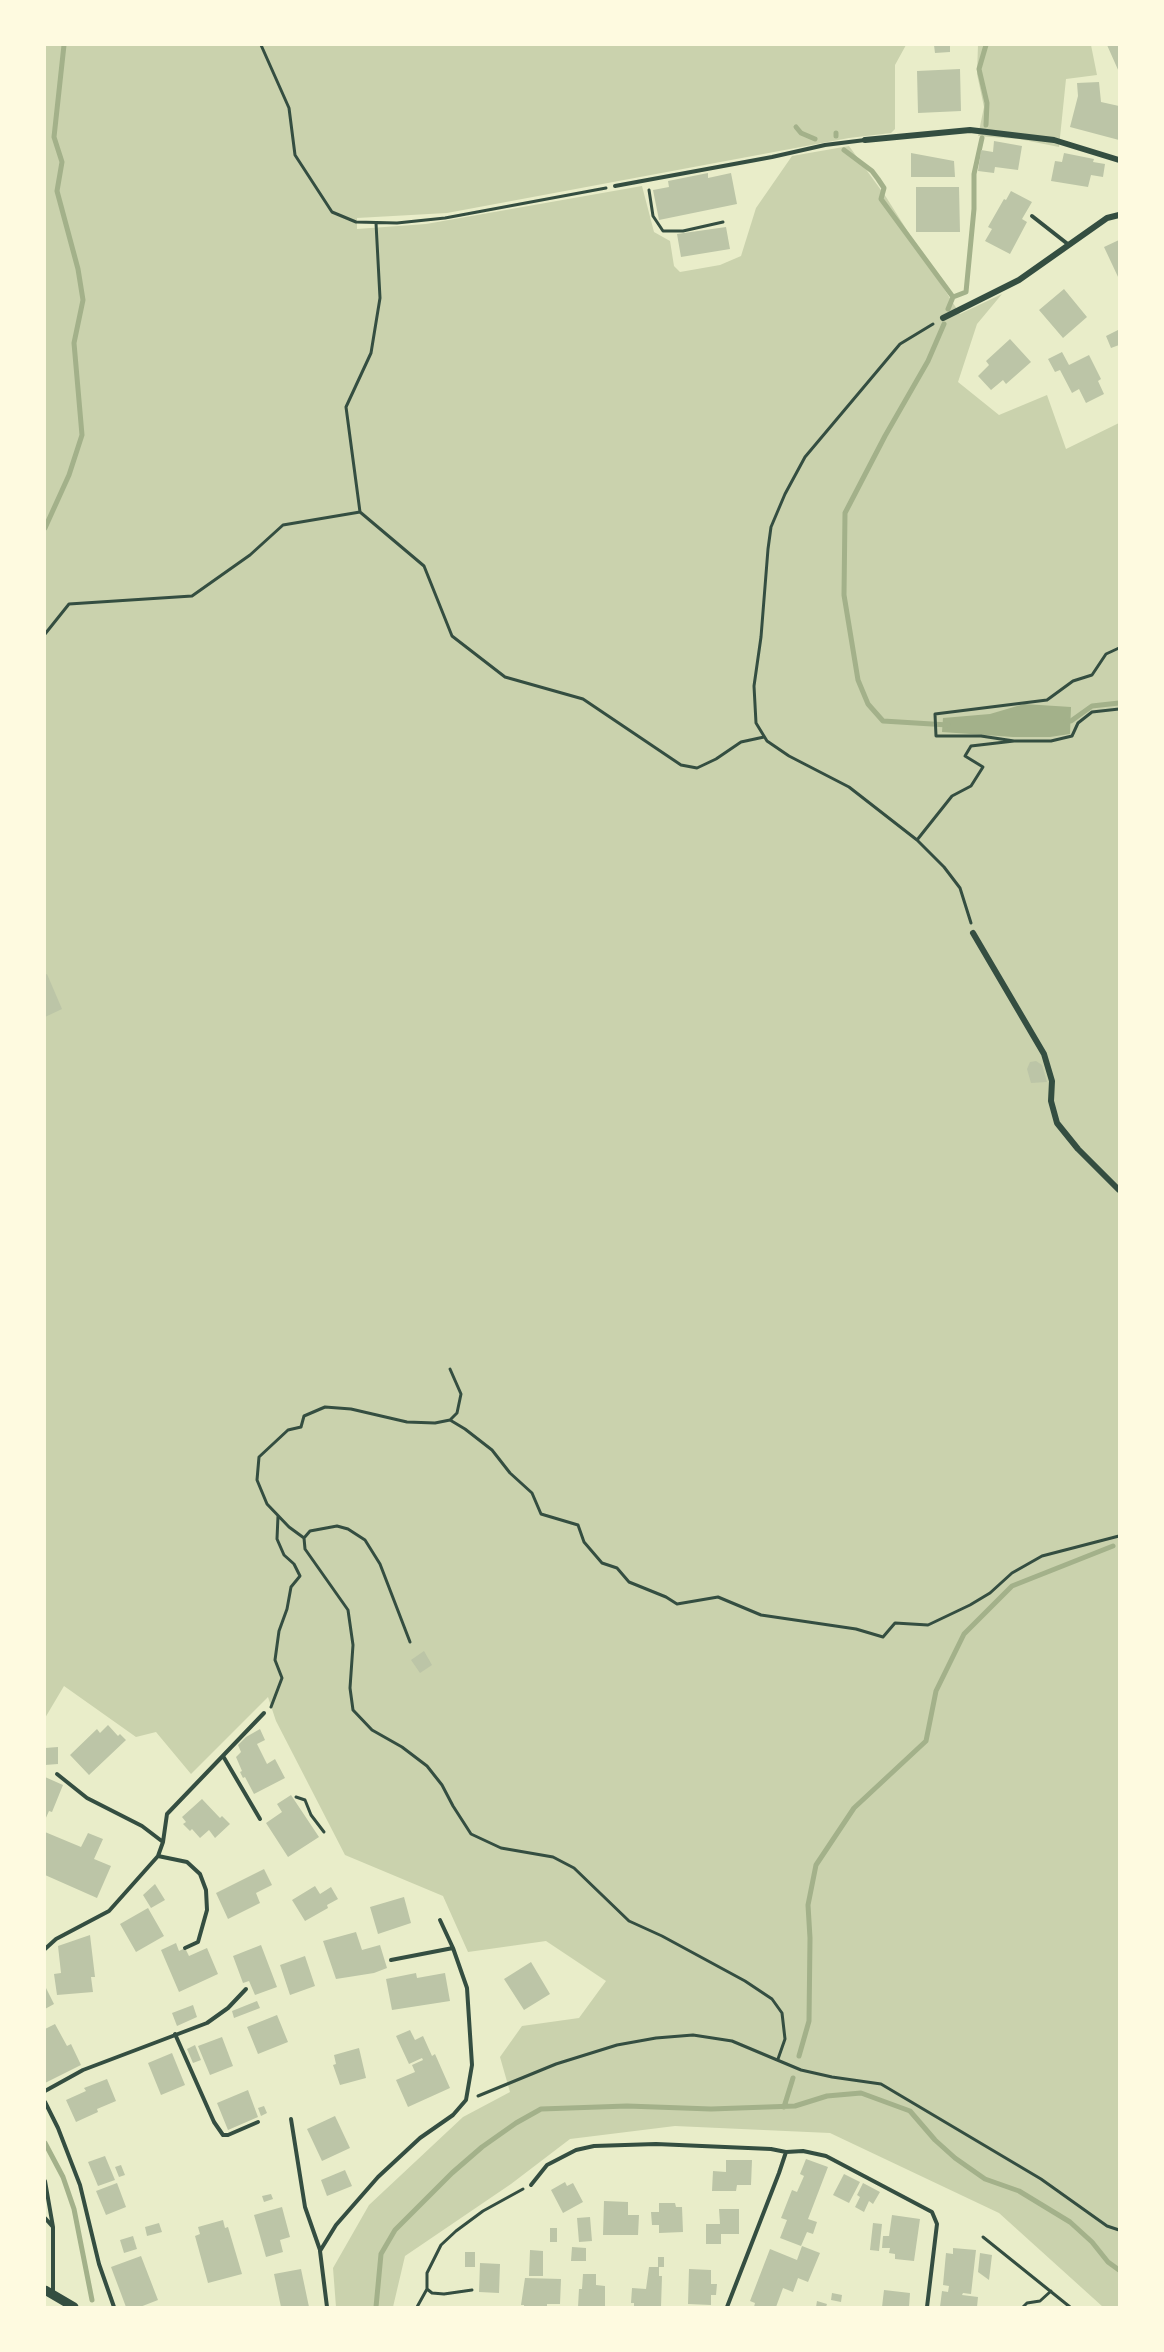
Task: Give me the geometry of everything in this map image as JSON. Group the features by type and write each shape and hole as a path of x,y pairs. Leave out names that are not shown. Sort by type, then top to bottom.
{"street":[{"path":"865,140 970,130 1054,140 1119,160"},
{"path":"943,318 998,292 1107,219 1119,215"},
{"path":"973,933 1044,1054 1052,1081 1052,1101 1057,1124 1078,1149 1119,1190"},
{"path":"49,2292 74,2307"}],"lane":[{"path":"615,186 825,145 865,140"},
{"path":"1032,216 1069,245"},
{"path":"45,1949 56,1939 109,1911 158,1856 163,1842 167,1814 264,1713"},
{"path":"223,1756 260,1819"},
{"path":"57,1774 87,1798 142,1826 163,1842"},
{"path":"158,1856 188,1862 200,1874 206,1890 207,1910 198,1942 185,1948"},
{"path":"320,2251 336,2225 378,2177 420,2138 453,2115 466,2100 472,2066 467,1988 440,1920"},
{"path":"391,1960 453,1948"},
{"path":"45,2091 83,2070 207,2023 228,2008 246,1989"},
{"path":"175,2034 214,2122 223,2135 258,2122"},
{"path":"45,2102 58,2128 80,2185 99,2264 114,2307"},
{"path":"291,2120 305,2207 320,2251 327,2307"},
{"path":"531,2185 547,2165 576,2150 594,2146 656,2144 802,2151 826,2156 923,2205 932,2212 937,2224 927,2307"},
{"path":"727,2307 786,2152"},
{"path":"45,2181 53,2227 49,2292"},
{"path":"45,2218 53,2227"}],"path":[{"path":"261,45 289,108 295,155 332,212 356,222 397,223 445,218 615,186"},
{"path":"647,180 653,216 663,231 683,231 723,222"},
{"path":"376,223 380,298 370,353 346,407 360,512 424,566 452,636 505,677 583,699 681,765 697,768 716,759 741,742 764,737"},
{"path":"943,318 900,344 805,457 784,494 771,527 754,686 756,723 767,741 789,756 849,787 917,840 944,867 960,888 970,915 973,933"},
{"path":"45,634 69,604 192,596 250,555 283,525 360,512"},
{"path":"1119,648 1106,654 1092,675 1072,681 1047,700 935,714 936,736 961,735 1014,741 1051,741 1072,735 1078,723 1092,712 1119,709"},
{"path":"917,840 952,796 971,786 983,767 965,756 970,746 1014,741"},
{"path":"450,1369 461,1394 457,1413 450,1420 435,1423 407,1422 351,1409 325,1407 304,1416 301,1427 288,1430 259,1457 258,1480 267,1504 304,1538 305,1549 348,1610 353,1645 350,1688 353,1710 372,1730 402,1747 427,1766 442,1785 471,1834 501,1848 553,1857 573,1868 629,1921 662,1935 745,1981 772,1999 782,2013 784,2039 778,2059"},
{"path":"450,1420 492,1450 510,1473 532,1493 541,1514 578,1525 584,1542 602,1563 617,1568 629,1582 677,1604 717,1597 761,1615 856,1629 883,1637 895,1623 928,1625 970,1605 990,1593 1012,1573 1042,1556 1119,1536"},
{"path":"264,1713 272,1706 282,1678 274,1660 279,1631 287,1609 291,1587 300,1576 294,1564 284,1555 277,1539 278,1516"},
{"path":"304,1538 310,1531 337,1526 348,1529 365,1540 380,1564 410,1642"},
{"path":"296,1797 305,1800 311,1815 324,1832"},
{"path":"466,2100 497,2090 556,2064 617,2045 656,2038 693,2035 732,2041 801,2070 881,2084 1041,2179 1107,2226 1119,2230"},
{"path":"417,2307 427,2289 427,2273 441,2245 483,2211 531,2185"},
{"path":"983,2237 1070,2307"},
{"path":"427,2289 432,2293 444,2294 472,2290"},
{"path":"1023,2307 1027,2303 1040,2301 1050,2291"}],"shaded area":[{"path":"45,45 906,45 895,65 895,129 891,133 849,138 447,213 357,218 357,229 426,224 642,186 654,232 670,241 674,266 680,272 720,265 741,256 756,208 792,156 849,146 886,197 960,314 1002,294 977,324 958,382 999,415 1047,395 1066,449 1119,423 1119,2307 1103,2307 999,2213 830,2133 675,2126 570,2139 511,2184 405,2256 393,2307 336,2307 333,2268 369,2205 463,2117 510,2092 500,2057 522,2026 579,2018 606,1981 546,1941 468,1952 443,1896 345,1855 276,1721 268,1697 191,1774 156,1732 136,1737 64,1686 45,1718"},
{"path":"978,45 1091,45 1097,75 1066,79 1059,147 1019,139 978,136 984,107 977,74"},
{"path":"1024,704 1071,707 1070,734 1050,737 1013,737 942,732 943,718 990,714"}],"building":[{"path":"934,45 950,45 950,52 935,53"},
{"path":"1107,45 1119,45 1119,72"},
{"path":"960,69 961,111 918,113 917,71"},
{"path":"1099,82 1101,102 1119,106 1119,140 1070,127 1078,96 1077,83"},
{"path":"994,141 1022,146 1018,170 995,167 994,173 978,171 981,150 993,152"},
{"path":"911,153 954,161 955,177 911,177"},
{"path":"1064,153 1094,159 1093,162 1105,164 1103,177 1091,175 1088,187 1051,181 1055,161 1062,162"},
{"path":"708,173 708,178 731,173 737,204 659,220 653,190 669,187 668,181"},
{"path":"916,187 959,187 960,232 916,232"},
{"path":"1011,191 1032,202 1022,219 1027,222 1010,254 985,241 992,229 988,227"},
{"path":"726,227 730,249 681,257 677,234"},
{"path":"1119,240 1119,279 1104,247"},
{"path":"1064,289 1087,317 1063,338 1039,310"},
{"path":"1118,330 1119,345 1111,348 1106,336"},
{"path":"1010,339 1031,362 1006,384 1003,380 991,390 978,376 989,365 986,361"},
{"path":"1062,352 1069,365 1089,355 1101,379 1098,381 1104,394 1086,403 1079,389 1072,393 1060,370 1055,372 1048,359"},
{"path":"47,974 62,1009 45,1017 45,975"},
{"path":"1036,1061 1042,1065 1047,1082 1031,1083 1027,1069 1030,1062"},
{"path":"424,1651 432,1665 420,1673 411,1660"},
{"path":"108,1725 118,1736 120,1734 126,1740 89,1775 70,1755 97,1729 100,1733"},
{"path":"260,1729 265,1740 257,1744 267,1764 275,1759 285,1778 254,1794 240,1772 242,1771 236,1757 241,1752 238,1745"},
{"path":"58,1747 58,1764 45,1765 45,1748"},
{"path":"45,1777 63,1785 52,1812 49,1811 45,1820"},
{"path":"291,1795 319,1837 288,1857 266,1823 282,1812 277,1804"},
{"path":"202,1799 220,1818 222,1816 230,1824 215,1838 209,1830 200,1838 192,1829 190,1831 183,1824 186,1822 182,1817"},
{"path":"45,1832 81,1847 88,1833 103,1839 94,1859 111,1866 97,1898 45,1875"},
{"path":"264,1869 272,1885 256,1893 260,1903 228,1919 216,1893"},
{"path":"155,1884 165,1900 151,1908 143,1895"},
{"path":"315,1886 320,1894 331,1887 338,1899 327,1905 328,1908 305,1921 292,1900"},
{"path":"404,1897 411,1923 378,1934 370,1907"},
{"path":"148,1908 164,1936 136,1952 120,1924"},
{"path":"356,1932 362,1950 380,1945 387,1968 374,1973 336,1979 323,1941"},
{"path":"90,1935 95,1977 91,1977 93,1992 57,1995 54,1974 61,1973 58,1946"},
{"path":"176,1943 179,1951 185,1948 189,1956 207,1948 218,1974 179,1992 161,1950"},
{"path":"261,1945 277,1987 255,1995 249,1981 243,1983 233,1956"},
{"path":"305,1956 315,1986 290,1995 280,1965"},
{"path":"531,1962 550,1994 524,2010 504,1979"},
{"path":"416,1973 417,1978 445,1973 450,2001 392,2010 386,1979"},
{"path":"45,1986 54,2004 45,2009"},
{"path":"257,2001 260,2008 234,2018 232,2011"},
{"path":"193,2005 197,2017 177,2026 172,2013"},
{"path":"277,2015 288,2042 258,2054 247,2027"},
{"path":"55,2024 67,2046 71,2044 81,2065 45,2083 45,2029"},
{"path":"410,2030 415,2040 423,2036 432,2056 435,2054 450,2088 408,2107 396,2080 415,2072 412,2065 423,2060 422,2058 409,2064 396,2036"},
{"path":"222,2037 233,2066 210,2075 198,2046"},
{"path":"195,2045 201,2060 193,2063 187,2049"},
{"path":"359,2048 366,2078 340,2085 333,2065 336,2064 334,2055"},
{"path":"172,2053 185,2085 161,2095 148,2063"},
{"path":"107,2079 116,2101 76,2122 66,2100 86,2091 84,2088"},
{"path":"248,2090 258,2117 228,2130 217,2103"},
{"path":"264,2106 267,2113 261,2116 258,2108"},
{"path":"335,2116 350,2148 322,2161 307,2129"},
{"path":"105,2156 115,2180 98,2186 88,2162"},
{"path":"806,2159 828,2167 808,2219 817,2222 813,2234 807,2232 801,2246 780,2238 787,2220 781,2218 792,2190 797,2192 804,2176 800,2174"},
{"path":"726,2160 752,2160 751,2185 737,2185 736,2191 712,2191 713,2171 726,2172"},
{"path":"121,2165 125,2175 119,2177 115,2167"},
{"path":"345,2170 352,2186 327,2196 321,2180"},
{"path":"844,2174 860,2182 849,2203 833,2195"},
{"path":"565,2182 567,2186 573,2183 583,2202 563,2213 551,2190"},
{"path":"117,2183 126,2207 106,2215 96,2191"},
{"path":"863,2183 880,2192 873,2204 869,2201 864,2212 855,2207 860,2197 857,2195"},
{"path":"271,2194 273,2199 264,2202 262,2196"},
{"path":"604,2201 628,2202 628,2215 639,2215 638,2235 603,2235"},
{"path":"659,2203 675,2203 676,2207 682,2207 683,2232 659,2233 659,2225 652,2225 651,2212 659,2212"},
{"path":"282,2207 290,2237 280,2240 283,2252 266,2257 254,2215"},
{"path":"719,2209 739,2209 739,2234 721,2234 721,2244 706,2244 706,2224 720,2224"},
{"path":"892,2215 920,2219 914,2261 895,2259 895,2254 889,2253 890,2248 882,2248 883,2236 889,2236"},
{"path":"590,2217 592,2241 579,2242 577,2218"},
{"path":"223,2220 225,2228 228,2227 242,2274 208,2283 195,2236 200,2234 198,2227"},
{"path":"159,2223 162,2232 147,2236 145,2227"},
{"path":"873,2223 882,2224 879,2251 870,2250"},
{"path":"550,2228 557,2228 557,2242 550,2242"},
{"path":"133,2236 137,2249 124,2253 120,2240"},
{"path":"802,2246 820,2253 808,2282 798,2278 793,2292 783,2288 776,2307 754,2307 755,2303 750,2301 770,2249 797,2260"},
{"path":"572,2247 586,2248 586,2261 571,2261"},
{"path":"953,2248 976,2250 971,2294 963,2293 962,2295 978,2297 977,2307 940,2307 942,2291 948,2292 949,2286 943,2285 946,2253 953,2254"},
{"path":"530,2250 543,2251 543,2276 529,2276"},
{"path":"465,2252 475,2252 475,2267 465,2267"},
{"path":"980,2253 992,2255 989,2280 978,2272"},
{"path":"141,2256 158,2300 140,2307 126,2307 111,2267"},
{"path":"658,2257 664,2257 664,2267 659,2267 659,2276 662,2276 661,2307 634,2307 634,2303 631,2303 632,2288 646,2289 649,2267 658,2267"},
{"path":"480,2263 500,2264 499,2293 479,2292"},
{"path":"301,2269 309,2307 281,2307 274,2274"},
{"path":"689,2269 711,2270 711,2284 717,2284 716,2295 711,2295 711,2305 688,2304"},
{"path":"583,2274 596,2274 596,2285 605,2286 605,2307 578,2307"},
{"path":"525,2278 561,2279 560,2304 547,2304 547,2307 521,2305"},
{"path":"884,2290 910,2293 909,2307 882,2307"},
{"path":"832,2293 842,2295 841,2302 831,2300"},
{"path":"817,2301 827,2304 826,2307 816,2307"}],"waterway":[{"path":"45,528 69,475 82,435 74,343 83,300 78,269 57,191 62,162 54,137 64,45"},
{"path":"986,45 979,69 987,103 986,125"},
{"path":"796,127 801,133 815,139"},
{"path":"948,309 953,297 966,292 974,209 974,174 982,138"},
{"path":"844,150 872,171 878,179 884,188 881,199 953,297"},
{"path":"944,324 928,361 845,513 844,595 858,680 868,704 883,721 948,725"},
{"path":"1066,721 1071,721 1092,706 1119,703"},
{"path":"799,2056 809,2021 808,1905 816,1865 854,1808 926,1741 936,1691 964,1634 1012,1586 1113,1546"},
{"path":"784,2107 793,2078"},
{"path":"376,2307 381,2254 395,2230 452,2173 482,2147 541,2109 627,2106 711,2109 795,2106 827,2096 861,2093 910,2111 935,2140 955,2158 985,2179 1019,2191 1070,2222 1092,2242 1108,2262 1119,2270"},
{"path":"45,2143 63,2177 74,2209 92,2300"}]}
